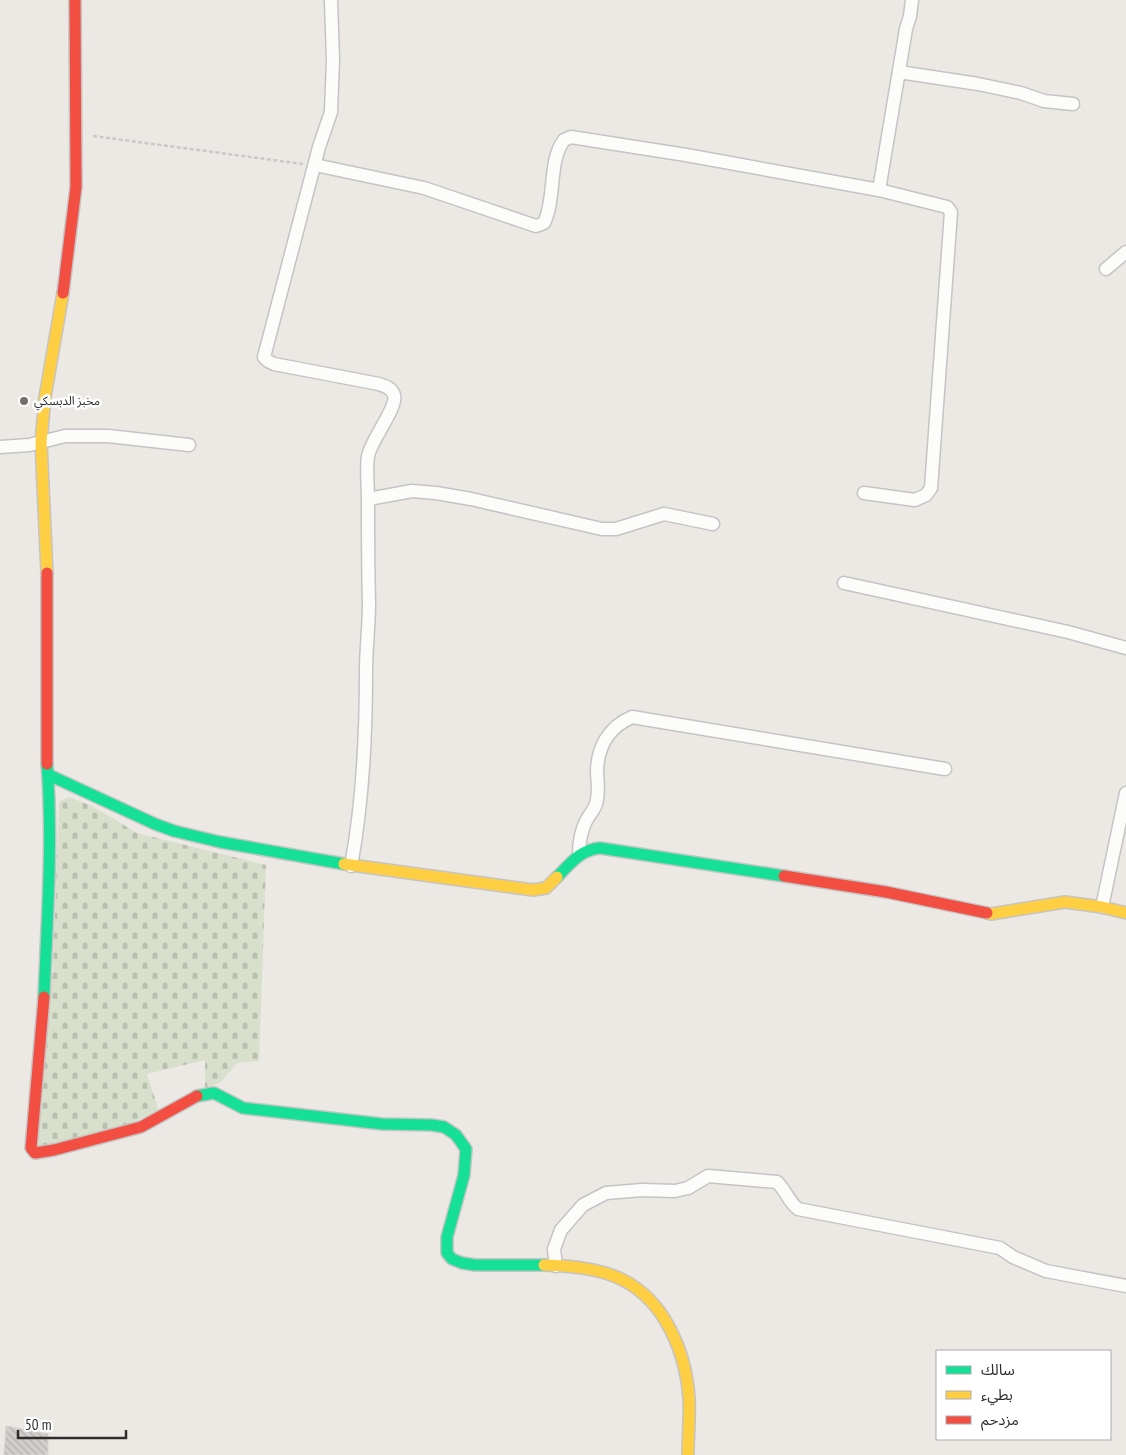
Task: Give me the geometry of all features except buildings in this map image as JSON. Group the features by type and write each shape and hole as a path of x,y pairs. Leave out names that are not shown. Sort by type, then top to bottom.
{"street":[{"path":"75,0 76,178 67,267 60,319 45,397 41,442 47,572 45,700 46,747 49,775 48,905 43,1010 31,1148 33,1152 54,1150 140,1127 197,1096 207,1094 214,1094 243,1108 382,1124 444,1127 456,1135 466,1149 464,1175 445,1242 448,1256 463,1264 556,1266 600,1272 623,1280 645,1295 662,1314 675,1338 689,1397 688,1455"},
{"path":"331,0 332,112 315,166 264,357 274,364 387,386 395,395 395,400 388,417 372,442 368,456 369,604 366,671 367,709 361,796 351,866"},
{"path":"879,190 912,0"},
{"path":"899,72 978,84 1021,93 1044,101 1073,104"},
{"path":"315,166 424,188 536,226 544,223 548,214 555,167 561,146 564,140 571,138 686,155 879,190 949,208 951,212 930,488 926,495 915,500 864,493"},
{"path":"1106,269 1126,252"},
{"path":"0,446 28,445 65,436 108,436 189,445"},
{"path":"368,499 412,491 436,493 602,529 616,530 664,514 713,524"},
{"path":"844,583 1068,632 1126,648"},
{"path":"579,855 579,842 585,822 596,804 598,762 602,745 619,723 632,717 946,769"},
{"path":"49,775 174,831 285,856 533,890 546,888 584,850 595,848 886,892 991,914 1065,902 1102,907 1126,913"},
{"path":"1102,907 1126,793"},
{"path":"556,1266 554,1249 560,1230 583,1205 606,1193 642,1190 675,1191 688,1188 708,1176 777,1182 784,1189 792,1204 798,1209 1000,1248 1014,1257 1046,1271 1126,1286"}],"path":[{"path":"76,134 315,166"}],"green space":[{"path":"69,797 92,806 137,833 266,865 259,1061 237,1063 220,1083 205,1088 205,1060 147,1074 159,1111 113,1130 35,1148 53,969 59,802"}],"traffic: fast":[{"path":"44,997 49,852 47,764"},
{"path":"49,775 174,831 220,842 344,864"},
{"path":"557,877 581,854 600,848 784,876"},
{"path":"197,1096 214,1093 243,1108 382,1124 444,1127 456,1135 466,1149 464,1175 447,1237 447,1253 452,1259 475,1265 544,1265"}],"traffic: slow":[{"path":"47,573 41,442 45,397 63,293"},
{"path":"344,864 533,890 546,888 557,877"},
{"path":"987,913 991,914 1065,902 1102,907 1126,913"},
{"path":"544,1265 585,1268 614,1276 638,1289 662,1315 678,1346 687,1381 689,1398 688,1455"}],"traffic: jam":[{"path":"63,293 76,187 75,0"},
{"path":"47,573 47,764"},
{"path":"784,876 886,892 987,913"},
{"path":"44,997 31,1148 35,1153 54,1150 141,1127 197,1096"}],"place":[{"name":"مخبز الدبسكي","path":"24,401"}]}
